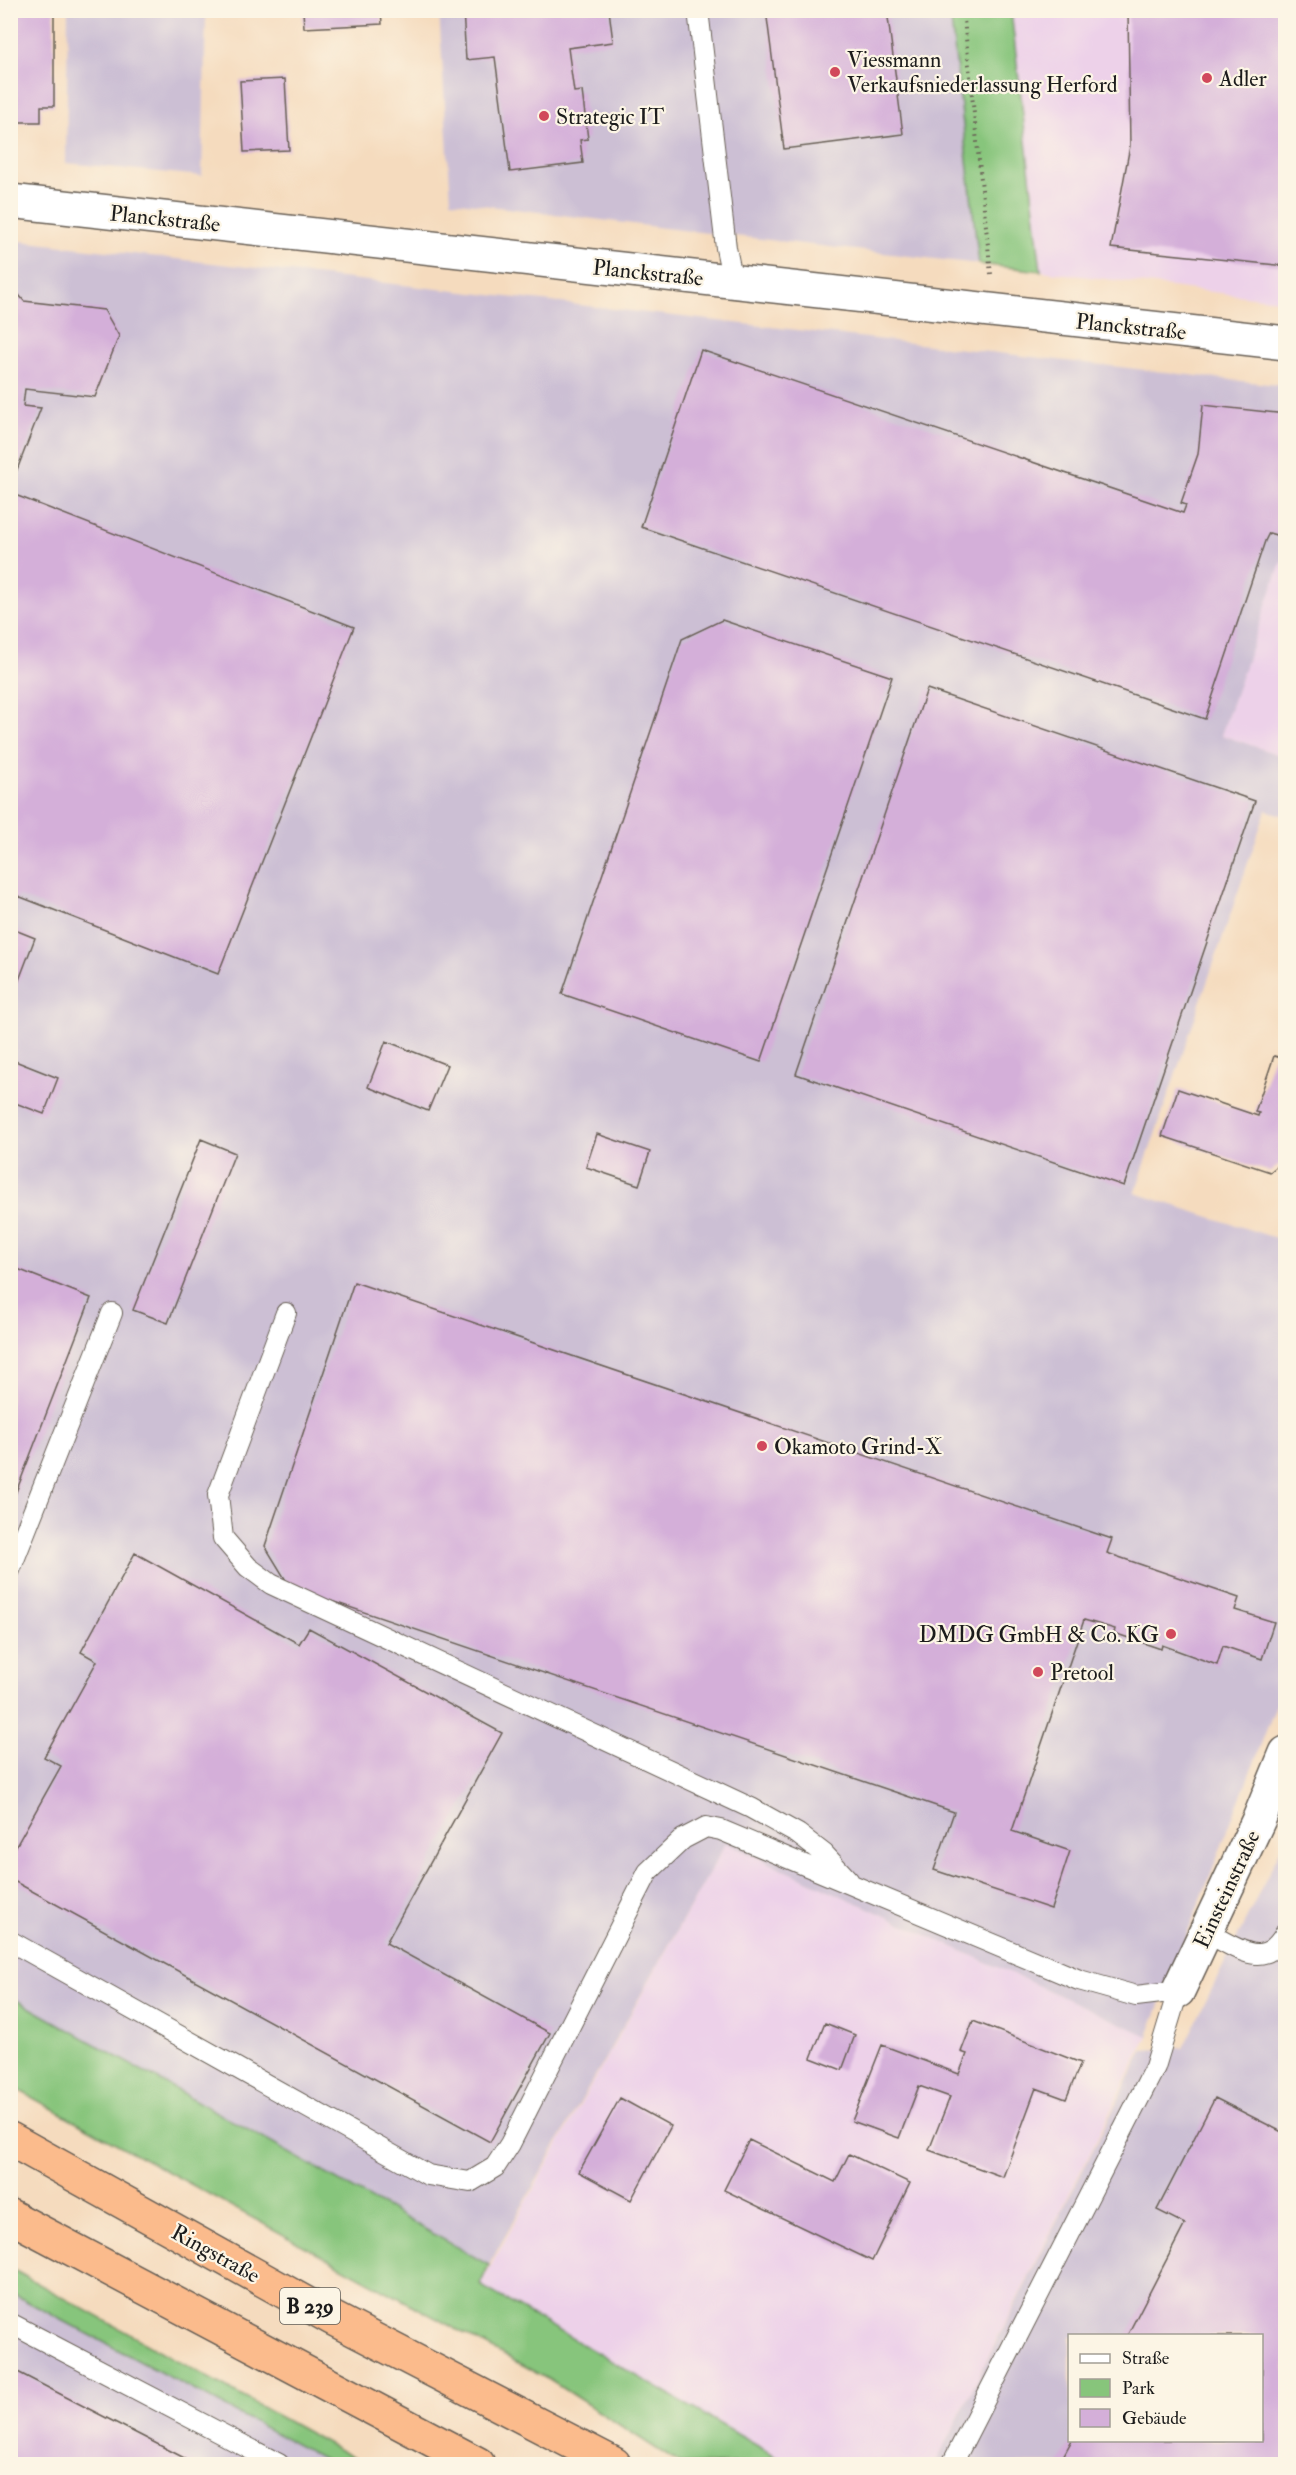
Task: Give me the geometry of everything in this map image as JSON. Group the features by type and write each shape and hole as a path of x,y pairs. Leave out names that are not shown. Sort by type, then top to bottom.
{"highway":[{"name":"Ringstraße","path":"10,2139 332,2318 614,2464"},
{"name":"B 239","path":"10,2216 477,2464"}],"street":[{"name":"Planckstraße","path":"10,201 1286,343"},
{"name":"Einsteinstraße","path":"1178,1991 1259,1819 1286,1753"}],"lane":[{"path":"698,10 726,248 733,282"},
{"path":"10,1570 112,1313"},
{"path":"286,1313 218,1495 223,1538 248,1567 271,1584 751,1808 798,1834 824,1854 853,1886"},
{"path":"10,1941 428,2175 470,2182 495,2167 505,2151 648,1872 683,1839 706,1827 721,1830 1079,1980 1136,1996 1178,1991 1155,2067 952,2464"},
{"path":"1206,1932 1253,1954 1263,1955 1271,1952 1286,1932"},
{"path":"10,2323 279,2464"}],"path":[{"path":"963,10 992,278 988,310"}],"shaded area":[{"path":"68,11 206,11 202,176 66,163"},
{"path":"439,11 950,11 979,264 451,201"},
{"path":"1011,11 1285,11 1285,301 1041,271"},
{"path":"11,240 1285,386 1285,563 1281,562 1221,735 1285,757 1285,816 1266,810 1135,1193 1285,1241 1285,1682 1148,2036 726,1843 489,2265 11,1997"},
{"path":"1281,561 1285,563 1285,757 1221,735"},
{"path":"1285,1840 1285,2464 935,2464 1143,2050 1183,2048"},
{"path":"726,1843 1148,2036 935,2464 789,2464 480,2285"},
{"path":"11,2293 333,2464 11,2464"}],"green space":[{"path":"950,11 1011,11 1041,271 979,264"},
{"path":"11,1997 489,2265 480,2285 789,2464 680,2464 551,2381 11,2086"},
{"path":"10,2268 363,2463 369,2464 333,2464 11,2293"}],"building":[{"path":"10,10 54,10 54,106 41,106 41,122 10,122"},
{"path":"303,10 381,10 382,24 304,28"},
{"path":"463,10 609,10 613,42 568,48 574,92 582,91 588,139 580,140 583,163 510,172 495,57 466,60"},
{"name":"Viessmann Verkaufsniederlassung Herford","path":"766,10 887,10 903,134 784,149"},
{"name":"Adler","path":"1128,10 1286,10 1286,266 1111,248 1130,146"},
{"path":"285,79 289,150 244,152 240,81"},
{"path":"14,289 24,301 104,310 119,336 95,397 25,389 23,406 41,408 15,475 10,474 10,292"},
{"path":"701,350 1183,513 1186,505 1181,503 1198,454 1203,405 1286,414 1286,538 1269,533 1265,541 1205,719 641,527"},
{"path":"10,493 354,627 218,974 18,896 10,915"},
{"path":"722,620 892,677 761,1062 562,994 682,639"},
{"path":"927,689 1255,801 1124,1186 796,1074"},
{"path":"10,928 35,938 11,1001 10,1001"},
{"path":"386,1041 447,1065 428,1111 368,1087"},
{"path":"1286,1049 1286,1159 1270,1172 1162,1136 1178,1089 1258,1116 1259,1113 1255,1112 1274,1056 1282,1058"},
{"path":"10,1059 58,1078 44,1114 10,1101"},
{"path":"597,1134 650,1152 639,1185 586,1167"},
{"path":"201,1139 235,1153 168,1323 133,1310"},
{"path":"10,1266 91,1298 11,1505 10,1505"},
{"path":"354,1282 1112,1539 1107,1553 1239,1598 1235,1610 1274,1622 1262,1659 1223,1646 1217,1665 1162,1645 1161,1649 1114,1633 1115,1629 1084,1620 1012,1831 1070,1851 1051,1909 934,1870 954,1812 290,1587 265,1546"},
{"path":"135,1553 299,1644 309,1628 502,1733 386,1943 550,2033 490,2142 10,1879 10,1857 61,1766 44,1757 97,1661 81,1652"},
{"path":"973,2021 1081,2063 1066,2099 1036,2088 1003,2177 929,2150 950,2097 919,2086 899,2138 852,2121 882,2045 959,2074 967,2054 961,2052"},
{"path":"825,2023 855,2035 842,2070 811,2058"},
{"path":"620,2098 671,2126 631,2200 579,2172"},
{"path":"1215,2098 1286,2134 1286,2464 1059,2464 1071,2442 1263,2442 1263,2334 1128,2334 1185,2224 1157,2210"},
{"path":"749,2140 835,2182 849,2154 910,2183 872,2261 724,2190"},
{"path":"10,2368 93,2411 196,2464 10,2464"}],"place":[{"name":"Viessmann Verkaufsniederlassung Herford","path":"835,72"},
{"name":"Adler","path":"1207,78"},
{"name":"Strategic IT","path":"544,116"},
{"name":"Okamoto Grind-X","path":"762,1446"},
{"name":"DMDG GmbH & Co. KG","path":"1171,1634"},
{"name":"Pretool","path":"1038,1672"}]}
